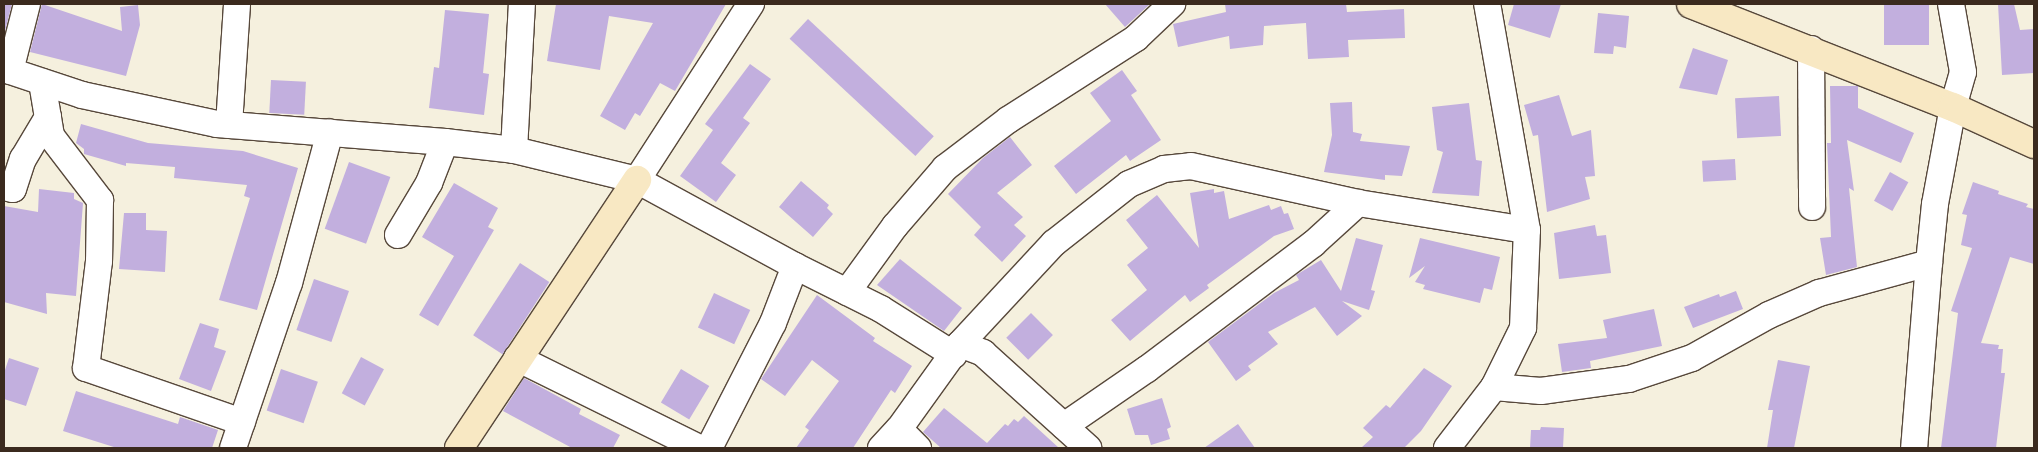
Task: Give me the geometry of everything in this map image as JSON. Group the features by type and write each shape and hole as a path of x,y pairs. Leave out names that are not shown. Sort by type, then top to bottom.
{"street":[{"path":"27,4 7,70 82,95 229,125 445,142 514,150 637,180 795,266 957,349 983,354 1088,448"},
{"path":"229,125 237,4"},
{"path":"514,150 522,4"},
{"path":"460,448 517,358 637,180 751,4"},
{"path":"847,292 895,226 945,168 1008,120 1136,38 1172,4"},
{"path":"1446,448 1494,388 1523,328 1527,230 1487,4"},
{"path":"1691,4 1811,49 1953,107 2034,144"},
{"path":"1914,448 1935,204 1953,107 1963,72 1951,4"},
{"path":"1811,49 1812,207"},
{"path":"42,82 51,136 100,200 99,261 86,368 242,422"},
{"path":"4,187 13,189 23,159 48,117"},
{"path":"233,448 289,283 330,132"},
{"path":"398,235 429,183 445,142"},
{"path":"881,448 899,429 957,349 1054,243 1129,184 1164,169 1191,166 1358,203 1527,230"},
{"path":"1064,426 1147,369 1313,244 1358,203"},
{"path":"1494,388 1541,391 1629,379 1692,358 1769,315 1819,293 1929,263"},
{"path":"709,448 773,323 795,266"},
{"path":"517,358 699,448"},
{"path":"899,429 918,448"}],"building":[{"path":"4,4 12,4 4,35"},
{"path":"42,4 122,31 120,7 138,5 140,25 126,76 30,52"},
{"path":"556,4 726,4 675,91 660,83 640,116 635,113 625,130 600,116 653,23 609,16 600,70 547,61"},
{"path":"1105,4 1150,4 1125,27"},
{"path":"1225,4 1346,4 1347,12 1404,9 1405,38 1348,40 1349,57 1308,59 1306,23 1264,26 1263,45 1230,49 1229,36 1178,47 1173,24 1226,12"},
{"path":"1514,4 1561,4 1550,38 1508,25"},
{"path":"1998,4 2014,4 2020,30 2034,29 2034,73 2002,75"},
{"path":"1884,5 1929,5 1929,45 1884,45"},
{"path":"445,10 489,14 483,73 489,74 484,115 429,108 434,67 439,68"},
{"path":"1598,13 1629,16 1626,48 1614,46 1613,54 1594,53"},
{"path":"808,19 934,136 915,156 790,39"},
{"path":"1693,48 1728,60 1717,95 1679,88"},
{"path":"750,64 771,79 743,118 750,123 721,163 736,175 716,202 680,176 713,130 705,124"},
{"path":"1122,70 1137,91 1131,95 1161,140 1130,161 1126,155 1076,194 1054,166 1111,121 1090,93"},
{"path":"271,80 306,82 304,115 269,113"},
{"path":"1830,86 1858,86 1858,108 1914,133 1901,163 1847,140 1854,191 1849,188 1857,267 1826,275 1820,238 1831,237 1827,143 1831,143"},
{"path":"1559,95 1572,136 1591,130 1595,176 1585,177 1590,199 1547,212 1538,135 1533,136 1524,105"},
{"path":"1779,96 1781,136 1737,138 1735,98"},
{"path":"1352,102 1353,132 1362,134 1360,141 1410,146 1402,176 1385,175 1385,180 1324,172 1332,135 1330,103"},
{"path":"1469,103 1476,160 1482,161 1479,196 1432,193 1443,152 1437,150 1432,107"},
{"path":"81,124 148,143 243,151 298,168 257,310 219,300 250,198 244,196 247,185 174,178 175,167 126,163 126,166 84,154 84,149 76,143"},
{"path":"1010,137 1032,165 997,193 1023,217 1014,225 1026,236 1002,262 974,235 981,227 948,194 983,158"},
{"path":"1735,159 1736,180 1703,182 1702,161"},
{"path":"349,162 390,177 366,244 325,229"},
{"path":"1890,172 1908,182 1892,211 1874,201"},
{"path":"801,181 829,205 827,208 833,214 813,237 779,207"},
{"path":"1973,182 1999,191 1998,194 2028,204 2026,207 2034,209 2034,264 2010,257 1981,343 1999,345 1998,349 2003,349 2001,373 2005,373 1996,448 1941,448 1958,313 1951,311 1972,248 1961,245 1967,215 1962,214"},
{"path":"454,183 498,208 488,227 494,230 438,326 419,315 454,256 422,237"},
{"path":"39,189 74,193 74,199 83,203 76,296 46,293 47,314 4,302 4,206 38,212"},
{"path":"1214,189 1214,193 1224,191 1229,219 1269,205 1271,210 1281,206 1284,214 1288,213 1294,229 1274,236 1207,285 1209,288 1190,302 1185,295 1130,341 1111,320 1147,290 1127,265 1148,248 1126,220 1157,195 1199,248 1190,193"},
{"path":"124,213 146,213 146,230 167,231 165,272 119,269"},
{"path":"1595,225 1597,236 1606,235 1611,273 1559,279 1554,233"},
{"path":"1356,238 1383,245 1371,290 1375,291 1369,310 1342,301 1362,316 1337,336 1315,307 1268,332 1278,344 1248,366 1251,370 1236,381 1208,342 1274,293 1299,280 1296,275 1321,260 1341,291"},
{"path":"1420,238 1500,257 1492,290 1484,288 1480,303 1423,289 1425,285 1415,282 1425,266 1409,278"},
{"path":"900,259 962,308 944,331 877,285"},
{"path":"520,263 549,282 503,354 473,335"},
{"path":"314,279 349,291 331,342 296,330"},
{"path":"1736,291 1743,309 1693,328 1684,307 1719,294 1720,297"},
{"path":"714,293 750,310 734,344 698,327"},
{"path":"817,295 875,338 873,341 912,366 895,393 891,390 853,448 796,448 809,430 805,427 839,381 812,360 785,396 761,379"},
{"path":"1654,309 1662,346 1590,361 1591,368 1562,372 1558,344 1607,338 1603,320"},
{"path":"1031,313 1053,335 1028,360 1006,338"},
{"path":"200,323 219,329 214,347 226,351 211,391 179,379"},
{"path":"361,357 384,369 365,405 342,393"},
{"path":"9,358 39,368 26,406 4,399 4,373"},
{"path":"1778,360 1810,366 1794,448 1767,448 1773,410 1768,410"},
{"path":"1424,368 1452,386 1421,431 1404,448 1361,448 1373,437 1363,428 1386,405 1390,408"},
{"path":"281,369 318,382 304,423 267,411"},
{"path":"681,369 709,386 689,419 661,402"},
{"path":"524,378 581,409 579,414 620,435 613,448 572,448 503,411"},
{"path":"76,391 178,424 180,417 218,430 212,448 117,448 63,431"},
{"path":"1162,398 1171,427 1167,429 1170,439 1151,445 1148,435 1135,435 1127,409"},
{"path":"944,408 987,443 1005,424 1008,426 1014,419 1018,422 1024,416 1059,448 941,448 923,432"},
{"path":"1238,424 1255,448 1204,448"},
{"path":"1541,427 1564,428 1563,448 1530,448 1531,430 1540,430"}]}
